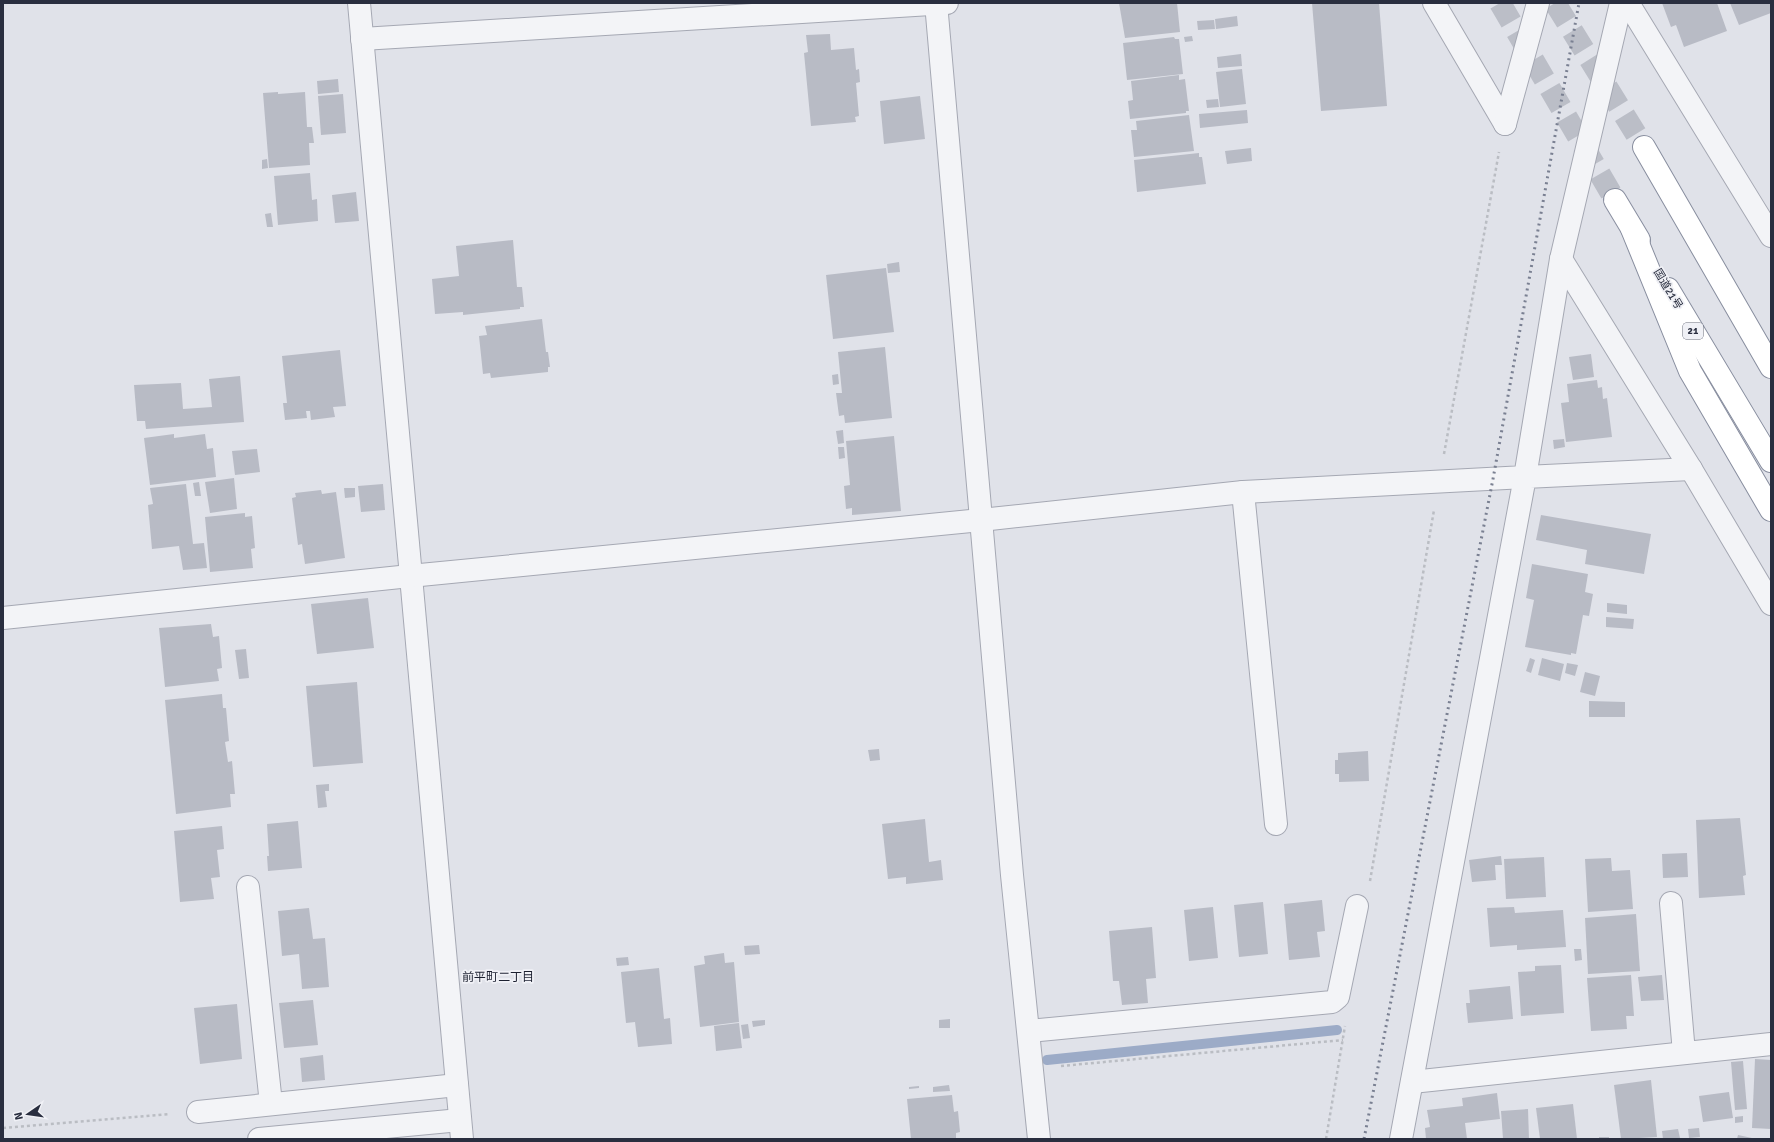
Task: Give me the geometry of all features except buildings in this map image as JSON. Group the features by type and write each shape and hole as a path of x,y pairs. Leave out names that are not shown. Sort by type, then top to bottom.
{"highway":[{"path":"1644,147 1717,276 1771,367"},
{"name":"国道21号","path":"1615,200 1771,461"},
{"path":"1632,228 1690,371 1771,510"},
{"path":"1717,276 1771,354"}],"street":[{"path":"259,1139 461,1129 359,3"},
{"path":"362,39 939,3 981,520 1018,941 1029,1030 1039,1139"},
{"path":"1434,3 1504,124"},
{"path":"1504,124 1538,3"},
{"path":"1401,1139 1525,477 1562,259 1621,3"},
{"path":"1628,3 1771,236"},
{"path":"1562,259 1691,469 1771,604"},
{"path":"3,618 410,576 981,520 1243,492 1691,469"},
{"path":"1243,492 1276,824"},
{"path":"248,887 272,1104"},
{"path":"1671,903 1684,1053"},
{"path":"1029,1030 1332,1002 1338,997 1357,906"},
{"path":"1412,1082 1771,1044"},
{"path":"198,1112 457,1085"}],"path":[{"path":"1370,882 1439,481 1504,124"},
{"path":"1326,1139 1346,1024"},
{"path":"1033,1068 1343,1040"},
{"path":"3,1128 198,1112"}],"waterway":[{"path":"1047,1060 1337,1030"}],"tunnel":[{"path":"1500,3 1615,200"},
{"path":"1555,3 1644,147"}],"railway":[{"path":"1364,1139 1493,479 1579,3"}],"district":[{"name":"前平町二丁目","path":"498,977"}]}
